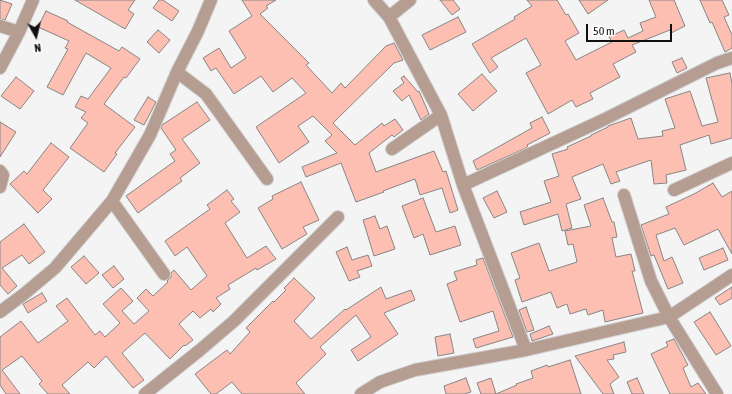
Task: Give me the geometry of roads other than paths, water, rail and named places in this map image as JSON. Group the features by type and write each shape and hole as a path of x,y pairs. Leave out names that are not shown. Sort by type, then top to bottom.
{"street":[{"path":"0,68 19,32 33,0"},
{"path":"0,312 55,268 112,201 150,134 211,0"},
{"path":"374,0 389,17 441,115 463,185 526,350"},
{"path":"389,17 410,0"},
{"path":"0,26 19,32"},
{"path":"463,185 603,120 717,63 732,58"},
{"path":"177,72 206,94 267,179"},
{"path":"392,149 441,115"},
{"path":"674,190 732,163"},
{"path":"0,171 3,175 0,186"},
{"path":"624,195 651,281 669,317 717,394"},
{"path":"112,201 164,274"},
{"path":"145,394 234,321 338,217"},
{"path":"361,394 380,382 415,370 526,350 669,317 732,275"}]}
